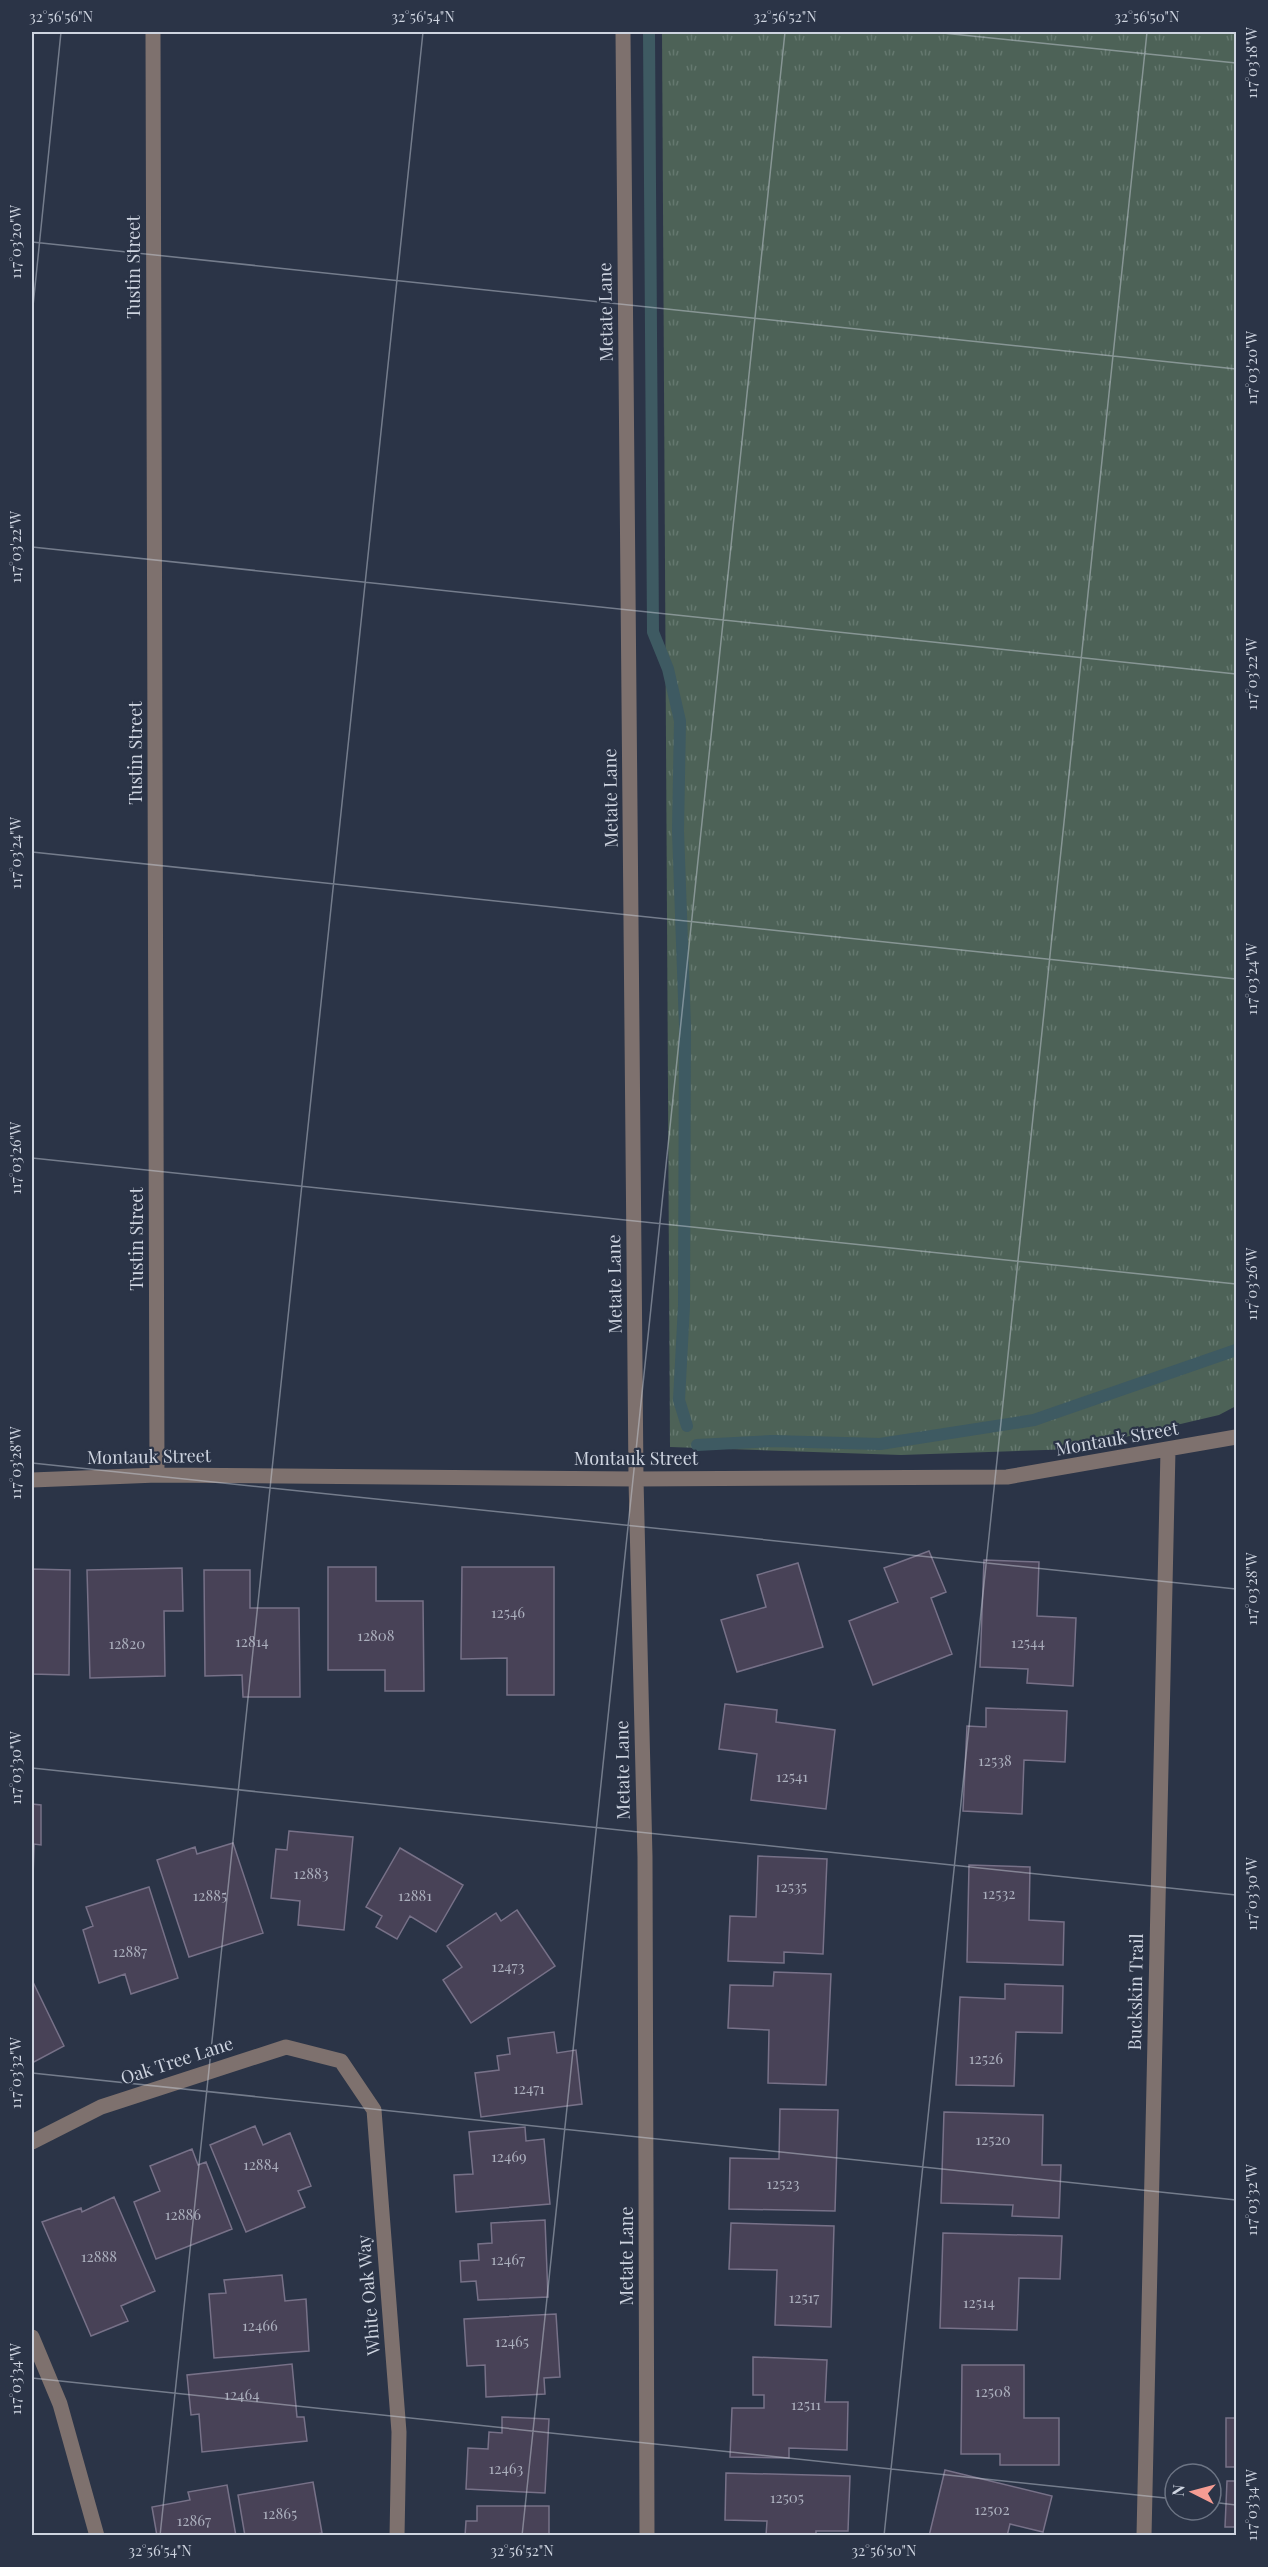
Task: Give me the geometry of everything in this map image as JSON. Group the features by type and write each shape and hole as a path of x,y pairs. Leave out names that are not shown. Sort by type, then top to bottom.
{"street":[{"name":"Tustin Street","path":"153,32 157,1475"},
{"name":"Metate Lane","path":"624,32 636,1479 645,1857 647,2535"},
{"name":"Montauk Street","path":"32,1480 157,1475 636,1479 1007,1477 1236,1437"},
{"name":"Buckskin Trail","path":"1144,2535 1168,1450"},
{"name":"Oak Tree Lane","path":"32,2142 100,2107 286,2047 341,2061"},
{"name":"White Oak Way","path":"341,2061 374,2110 399,2432 397,2535"},
{"path":"32,2337 60,2404 97,2535"}],"green space":[{"path":"662,32 1236,32 1236,1406 1219,1415 1074,1449 901,1455 670,1447"}],"building":[{"path":"929,1551 946,1592 931,1598 952,1654 873,1685 849,1621 898,1602 884,1568"},
{"path":"984,1560 1039,1562 1037,1616 1076,1618 1073,1686 1027,1683 1028,1669 980,1667"},
{"path":"798,1563 823,1647 737,1672 721,1620 766,1607 757,1575"},
{"path":"328,1567 376,1567 376,1601 423,1601 424,1691 385,1691 385,1670 328,1670"},
{"path":"462,1567 554,1567 554,1695 507,1695 507,1658 461,1659"},
{"path":"182,1568 183,1611 164,1611 165,1676 90,1678 87,1570"},
{"path":"32,1569 70,1570 69,1675 32,1674"},
{"path":"204,1570 250,1570 250,1608 299,1608 300,1697 243,1697 242,1675 205,1676"},
{"path":"725,1704 777,1710 776,1722 835,1730 826,1809 751,1800 757,1754 719,1749"},
{"path":"986,1708 1067,1711 1065,1762 1024,1760 1022,1814 963,1811 967,1726 986,1727"},
{"path":"32,1804 41,1805 41,1845 34,1844 33,1879"},
{"path":"289,1831 353,1837 344,1930 298,1925 300,1901 271,1898 276,1849 287,1850"},
{"path":"233,1843 263,1933 189,1957 157,1860 195,1847 197,1854"},
{"path":"400,1848 463,1885 436,1932 410,1916 397,1939 376,1927 382,1916 366,1907"},
{"path":"758,1856 827,1859 823,1954 784,1952 784,1963 728,1961 730,1916 756,1917"},
{"path":"969,1865 1030,1867 1029,1920 1064,1922 1063,1965 967,1962"},
{"path":"149,1887 178,1978 131,1994 125,1974 99,1983 83,1930 93,1926 86,1907"},
{"path":"517,1910 555,1966 471,2023 443,1980 462,1967 447,1946 496,1913 501,1921"},
{"path":"774,1972 831,1974 826,2085 768,2083 769,2030 728,2028 730,1985 773,1986"},
{"path":"32,1980 64,2046 32,2063"},
{"path":"1005,1984 1063,1986 1062,2033 1016,2032 1014,2086 956,2085 960,1997 1005,1999"},
{"path":"554,2032 557,2053 576,2050 582,2104 481,2117 475,2073 499,2070 497,2056 510,2054 508,2038"},
{"path":"780,2109 838,2110 835,2211 729,2209 730,2158 779,2159"},
{"path":"944,2112 1043,2115 1042,2165 1061,2165 1059,2218 1012,2216 1013,2205 941,2203"},
{"path":"255,2126 263,2145 290,2133 311,2186 298,2191 305,2207 246,2232 210,2145"},
{"path":"525,2127 526,2141 544,2139 550,2204 456,2212 454,2175 473,2174 469,2132"},
{"path":"192,2149 198,2165 206,2162 232,2229 156,2259 134,2202 160,2191 150,2166"},
{"path":"114,2197 155,2291 121,2306 128,2321 91,2336 42,2222 81,2208 82,2212"},
{"path":"545,2220 548,2297 478,2300 476,2281 461,2282 460,2261 479,2260 478,2244 492,2243 491,2223"},
{"path":"731,2223 834,2226 831,2327 775,2325 777,2270 729,2269"},
{"path":"943,2233 1062,2236 1060,2279 1019,2278 1017,2330 940,2328"},
{"path":"282,2275 285,2301 306,2299 309,2351 214,2358 209,2294 226,2293 224,2280"},
{"path":"556,2314 560,2377 544,2378 545,2394 486,2397 485,2365 467,2366 464,2319"},
{"path":"753,2357 827,2360 825,2402 848,2402 847,2450 789,2448 789,2458 730,2457 732,2408 764,2408 764,2395 753,2395"},
{"path":"292,2364 297,2417 304,2417 307,2441 202,2452 199,2414 191,2415 187,2375"},
{"path":"962,2365 1024,2365 1024,2418 1059,2418 1059,2465 1000,2465 1000,2454 961,2454"},
{"path":"502,2417 549,2419 545,2493 466,2489 468,2448 488,2449 489,2432 502,2433"},
{"path":"1226,2418 1236,2418 1236,2467 1226,2467"},
{"path":"945,2470 1052,2496 1043,2532 1010,2524 1007,2536 929,2536"},
{"path":"726,2473 850,2476 848,2531 816,2531 816,2536 766,2536 767,2521 725,2520"},
{"path":"1227,2481 1236,2481 1236,2527 1225,2527"},
{"path":"313,2482 322,2533 308,2536 245,2536 238,2495"},
{"path":"227,2485 236,2536 157,2536 152,2507 190,2500 188,2492"},
{"path":"477,2506 549,2506 549,2536 465,2536 466,2521 477,2521"}],"waterway":[{"path":"649,32 653,632 668,669 680,721 678,831 685,1026 684,1306 679,1400 687,1426"},
{"path":"697,1445 772,1441 880,1444 1034,1420 1236,1350"}]}
